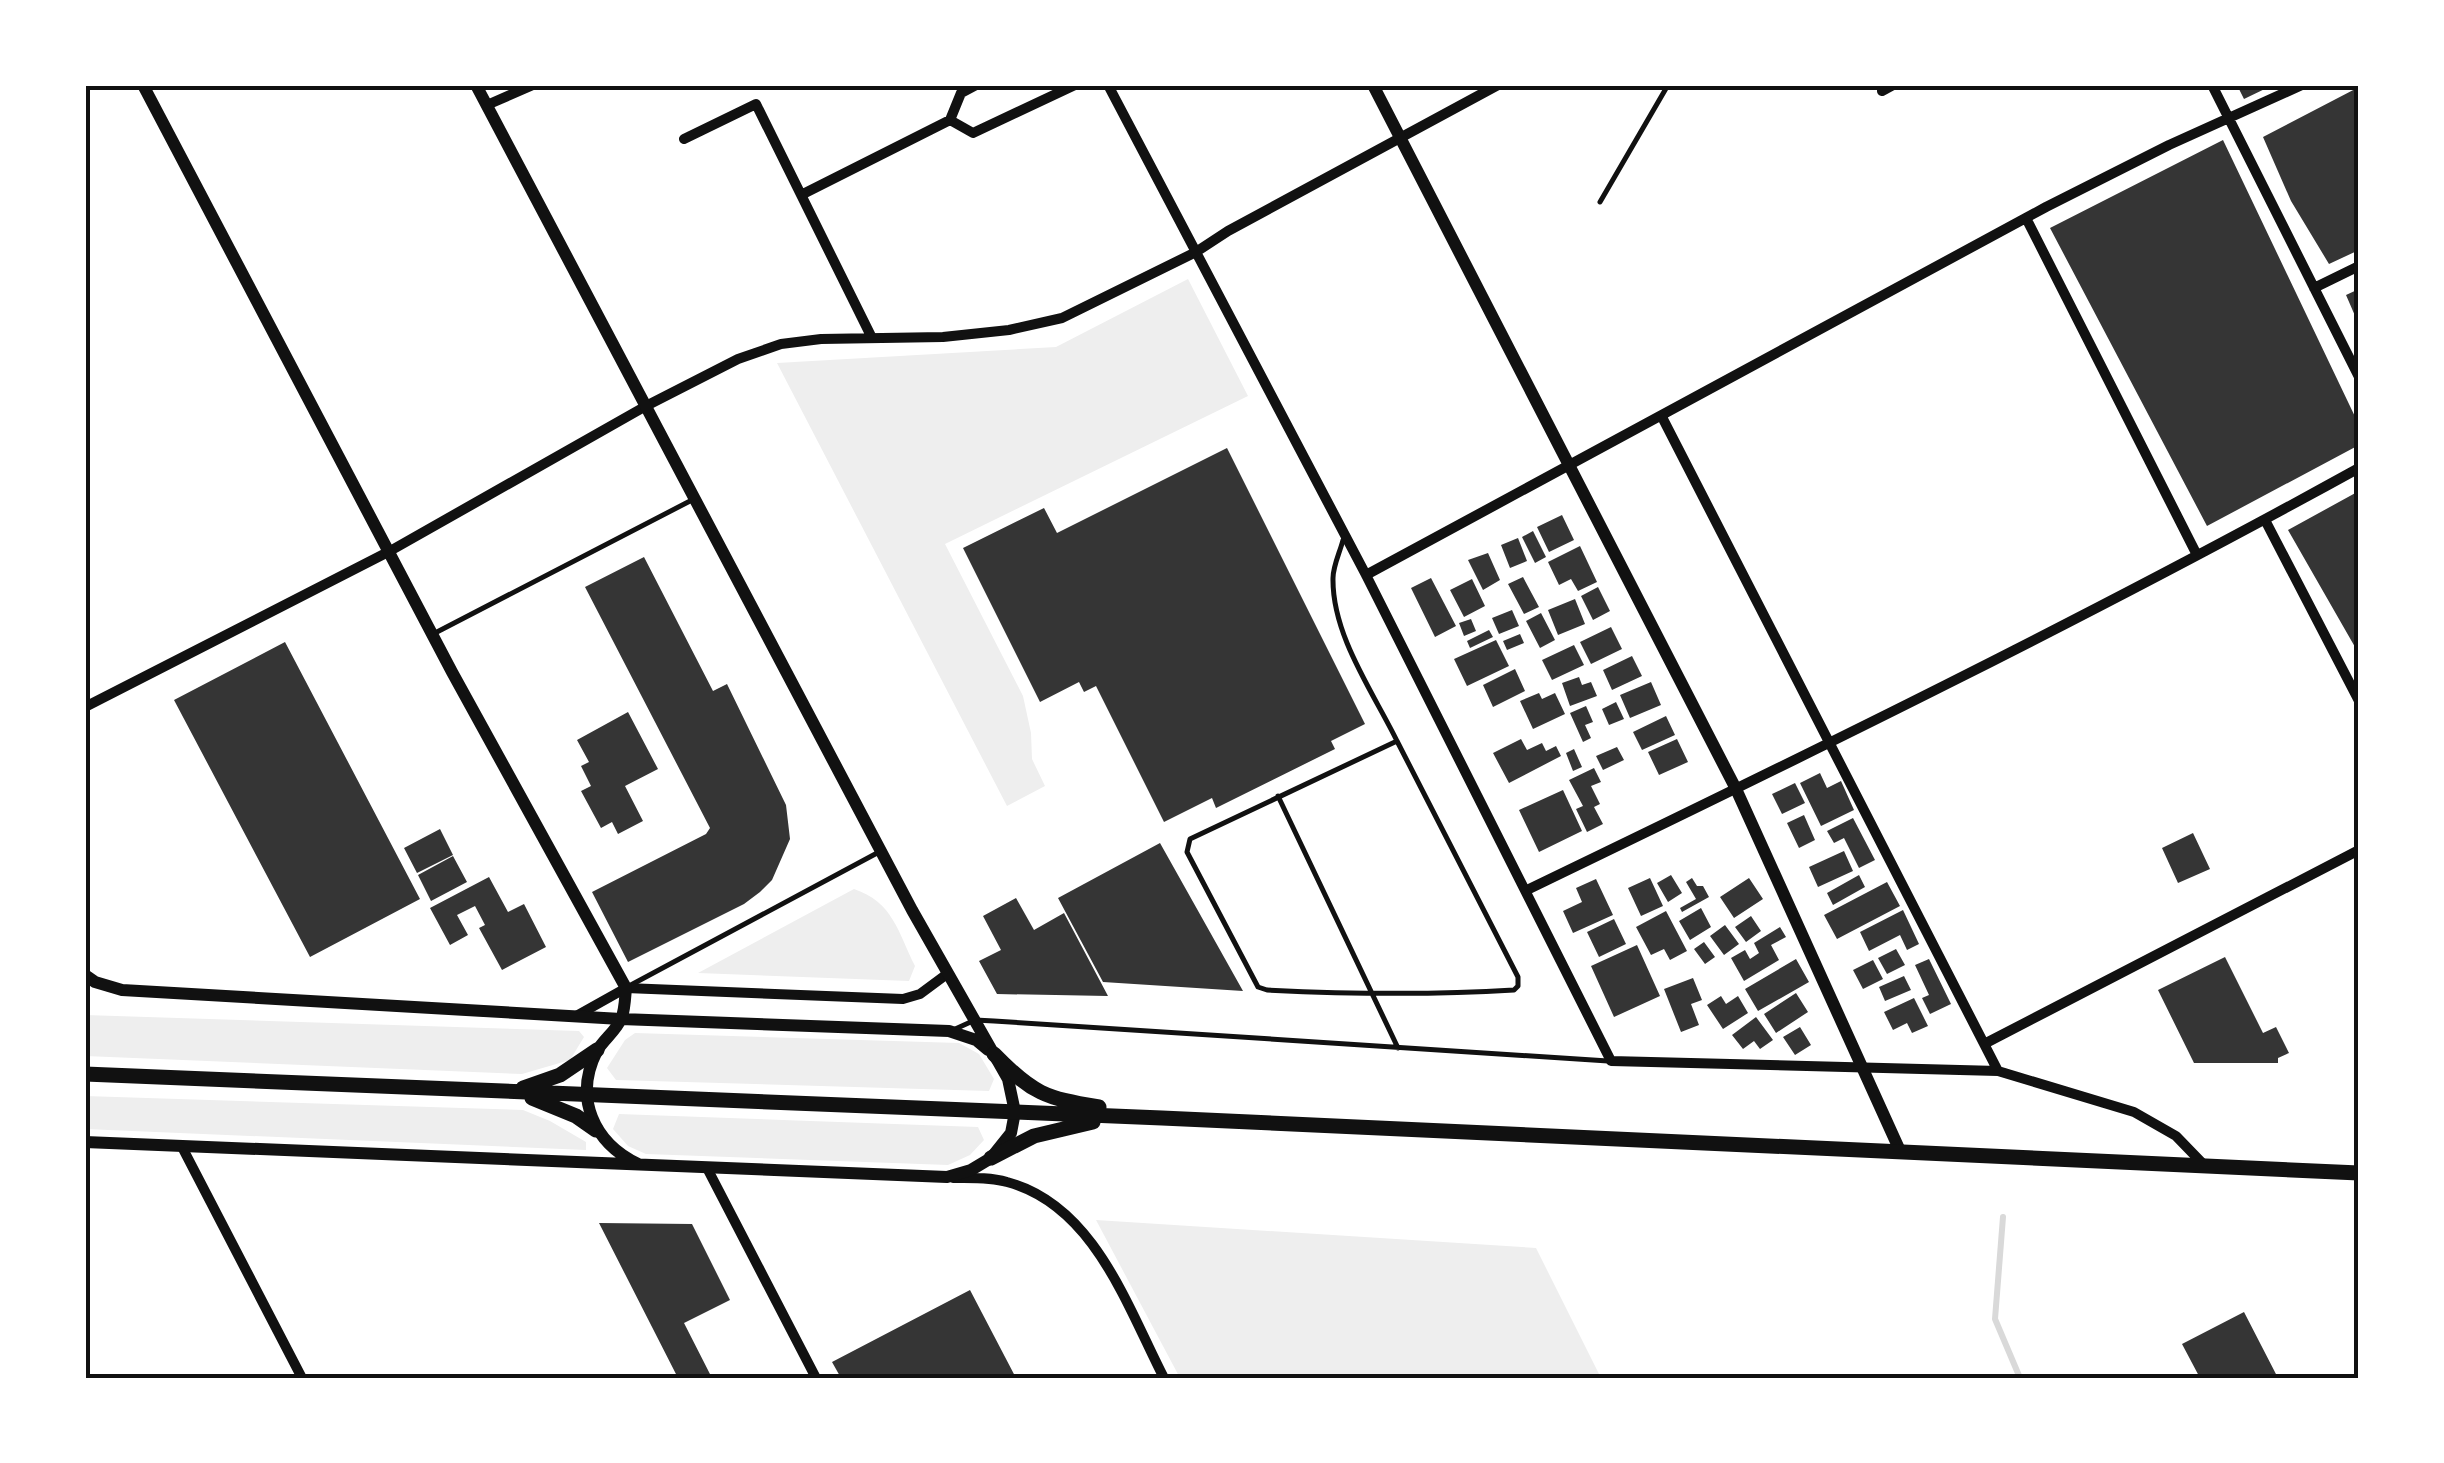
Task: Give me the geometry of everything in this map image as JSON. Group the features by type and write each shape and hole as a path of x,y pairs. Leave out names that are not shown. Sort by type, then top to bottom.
{"main road":[{"path":"504,1092 541,1084 577,1066 597,1050"},
{"path":"994,1054 1032,1090 1050,1099 1162,1118"},
{"path":"85,1074 2359,1173"},
{"path":"504,1092 543,1101 596,1130"},
{"path":"992,1158 1034,1136 1062,1128 1162,1118"}],"street":[{"path":"144,85 433,634 626,988 622,1019 597,1050 588,1096 596,1130 624,1158 642,1166"},
{"path":"476,85 947,974 1008,1079 1014,1112 1012,1133 992,1158 946,1178"},
{"path":"487,105 534,85"},
{"path":"803,194 950,120 961,93 976,85"},
{"path":"950,120 973,133 1075,85"},
{"path":"1108,85 1366,574 1611,1061 1998,1071 2134,1112 2176,1136 2207,1168"},
{"path":"1373,85 1736,789 1901,1153"},
{"path":"85,707 390,551 738,358 781,344 944,338 1062,318 1196,252 1228,230 1498,85"},
{"path":"2212,85 2359,377"},
{"path":"1366,574 2026,218 2302,85"},
{"path":"684,138 756,104 872,338"},
{"path":"2026,218 2197,554"},
{"path":"2314,288 2359,266"},
{"path":"1662,417 1998,1071"},
{"path":"1528,890 1832,742 2359,468"},
{"path":"2265,520 2359,701"},
{"path":"1986,1043 2359,850"},
{"path":"576,1016 626,988 904,999 920,994 947,974"},
{"path":"85,975 94,982 122,990 622,1019 950,1031 976,1040 994,1054"},
{"path":"85,1142 1006,1181 1042,1198 1074,1223 1101,1256 1164,1378"},
{"path":"182,1145 302,1378"},
{"path":"708,1168 816,1378"}],"lane":[{"path":"1600,202 1668,85"},
{"path":"433,634 694,498"},
{"path":"1345,534 1333,575 1336,606 1347,640 1518,978 1518,986 1514,990 1485,992 1258,987 1188,852 1190,839 1397,741"},
{"path":"1278,796 1398,1048"},
{"path":"626,988 881,850"},
{"path":"950,1031 975,1020 1611,1061"}],"shaded area":[{"path":"1188,279 1248,396 945,544 1023,696 1032,759 1045,786 1007,806 777,363 1056,347"},
{"path":"854,889 878,902 893,920 915,966 909,981 698,973"},
{"path":"85,1015 579,1031 584,1037 570,1060 522,1074 85,1056"},
{"path":"635,1033 959,1043 979,1054 994,1079 989,1091 616,1080 607,1068 625,1040"},
{"path":"85,1096 523,1110 586,1142 586,1150 85,1129"},
{"path":"619,1114 978,1127 984,1140 970,1155 948,1165 646,1154 628,1146 613,1129"},
{"path":"1096,1220 1536,1248 1601,1378 1180,1378"}],"building":[{"path":"2237,85 2273,85 2244,99"},
{"path":"2359,87 2359,250 2329,264 2291,201 2263,137"},
{"path":"2223,140 2359,425 2359,445 2207,526 2050,228"},
{"path":"2359,289 2359,325 2346,295"},
{"path":"1227,448 1365,724 1331,741 1335,749 1216,808 1212,798 1164,822 1096,686 1084,692 1079,682 1040,702 963,548 1044,508 1057,533"},
{"path":"2359,491 2359,654 2288,530"},
{"path":"1562,515 1574,540 1549,552 1537,527"},
{"path":"1533,531 1546,557 1535,563 1522,537"},
{"path":"1518,538 1527,561 1510,568 1501,545"},
{"path":"1580,546 1597,582 1578,591 1571,579 1559,585 1548,562"},
{"path":"1488,553 1500,580 1483,590 1468,560"},
{"path":"644,557 713,691 727,684 786,805 790,839 772,880 760,892 744,904 628,962 592,892 706,834 710,828 585,587"},
{"path":"1523,577 1539,607 1524,614 1508,584"},
{"path":"1431,578 1456,626 1435,637 1411,588"},
{"path":"1472,579 1485,606 1464,617 1450,590"},
{"path":"1598,587 1610,611 1593,620 1581,596"},
{"path":"1575,599 1585,624 1558,635 1548,610"},
{"path":"1512,610 1519,626 1499,634 1492,618"},
{"path":"1541,613 1555,640 1540,648 1526,621"},
{"path":"1471,619 1476,631 1464,636 1459,623"},
{"path":"1611,627 1622,649 1591,664 1580,642"},
{"path":"1489,630 1493,637 1470,648 1467,641"},
{"path":"1520,634 1524,643 1507,650 1503,641"},
{"path":"1496,640 1509,666 1467,686 1454,659"},
{"path":"285,642 420,899 310,957 174,700"},
{"path":"1574,645 1584,665 1552,680 1542,660"},
{"path":"1632,656 1642,676 1612,690 1603,670"},
{"path":"1515,669 1525,691 1493,707 1483,685"},
{"path":"1579,677 1582,685 1591,682 1597,696 1570,706 1562,683"},
{"path":"1651,682 1661,705 1630,718 1620,695"},
{"path":"1539,693 1542,699 1555,693 1565,714 1533,729 1520,701"},
{"path":"1616,702 1624,719 1609,725 1602,709"},
{"path":"1586,706 1593,722 1585,725 1591,738 1583,742 1570,713"},
{"path":"628,712 658,769 625,786 643,821 618,834 612,822 601,828 581,791 591,786 581,766 589,762 577,740"},
{"path":"1666,716 1675,735 1642,750 1633,732"},
{"path":"1521,739 1527,750 1542,743 1546,751 1556,746 1561,756 1509,783 1493,753"},
{"path":"1677,739 1688,762 1659,775 1648,752"},
{"path":"1617,747 1624,760 1603,770 1596,756"},
{"path":"1574,749 1582,767 1573,771 1566,753"},
{"path":"1594,768 1601,782 1591,786 1600,804 1594,807 1603,824 1587,832 1576,809 1583,806 1569,780"},
{"path":"1820,773 1827,788 1841,781 1854,810 1821,826 1800,783"},
{"path":"1795,783 1805,803 1782,814 1772,794"},
{"path":"1563,790 1582,831 1539,852 1519,810"},
{"path":"1804,815 1815,840 1799,848 1787,823"},
{"path":"1853,818 1875,860 1859,868 1844,838 1834,843 1827,831"},
{"path":"440,829 453,855 417,873 404,848"},
{"path":"2193,833 2210,869 2178,883 2162,848"},
{"path":"1160,843 1243,991 1103,982 1058,898"},
{"path":"1844,851 1853,871 1818,887 1809,867"},
{"path":"453,856 467,882 431,901 418,875"},
{"path":"1671,875 1682,893 1668,902 1657,883"},
{"path":"1859,875 1865,887 1833,905 1827,893"},
{"path":"489,877 508,912 524,904 546,947 502,970 479,928 485,925 475,906 457,915 468,935 450,945 430,908"},
{"path":"1650,878 1663,906 1641,916 1628,888"},
{"path":"1692,878 1709,897 1682,912 1680,908 1696,899 1686,882"},
{"path":"1749,878 1763,899 1734,918 1720,897"},
{"path":"1596,879 1613,915 1573,933 1563,911 1582,902 1576,888"},
{"path":"1887,882 1900,906 1837,939 1824,915"},
{"path":"1016,898 1034,930 1064,913 1108,996 997,994 979,961 1001,950 983,916"},
{"path":"1701,908 1711,927 1690,940 1679,921"},
{"path":"1903,910 1919,944 1907,950 1900,935 1869,951 1860,932"},
{"path":"1666,911 1687,951 1670,960 1664,949 1651,955 1636,927"},
{"path":"1751,916 1761,931 1746,942 1735,927"},
{"path":"1614,919 1626,944 1599,957 1587,932"},
{"path":"1725,925 1739,944 1724,955 1710,936"},
{"path":"1780,927 1786,937 1771,945 1779,960 1744,981 1731,958 1745,950 1750,959 1759,953 1754,943"},
{"path":"1704,942 1715,957 1705,964 1694,949"},
{"path":"1637,945 1660,996 1614,1017 1591,966"},
{"path":"1896,949 1905,965 1887,974 1878,958"},
{"path":"2225,957 2263,1033 2276,1027 2289,1053 2278,1058 2278,1063 2194,1063 2158,990"},
{"path":"1796,959 1809,982 1758,1011 1745,989"},
{"path":"1929,959 1951,1004 1930,1014 1922,998 1929,995 1915,965"},
{"path":"1873,960 1883,979 1863,989 1853,970"},
{"path":"1904,976 1911,990 1885,1001 1879,987"},
{"path":"1693,978 1702,1000 1691,1004 1699,1025 1681,1032 1664,989"},
{"path":"1796,993 1808,1012 1776,1033 1764,1014"},
{"path":"1721,996 1726,1004 1738,996 1748,1013 1723,1029 1707,1005"},
{"path":"1914,998 1928,1026 1912,1033 1907,1023 1893,1030 1884,1012"},
{"path":"1756,1017 1773,1040 1760,1049 1754,1041 1743,1049 1732,1035"},
{"path":"1800,1027 1811,1045 1795,1055 1783,1037"},
{"path":"599,1223 692,1224 730,1300 684,1323 712,1378 678,1378"},
{"path":"970,1290 1016,1378 841,1378 832,1362"},
{"path":"2244,1312 2278,1378 2200,1378 2182,1344"}],"waterway":[{"path":"2003,1217 1995,1319 2020,1378"}]}
